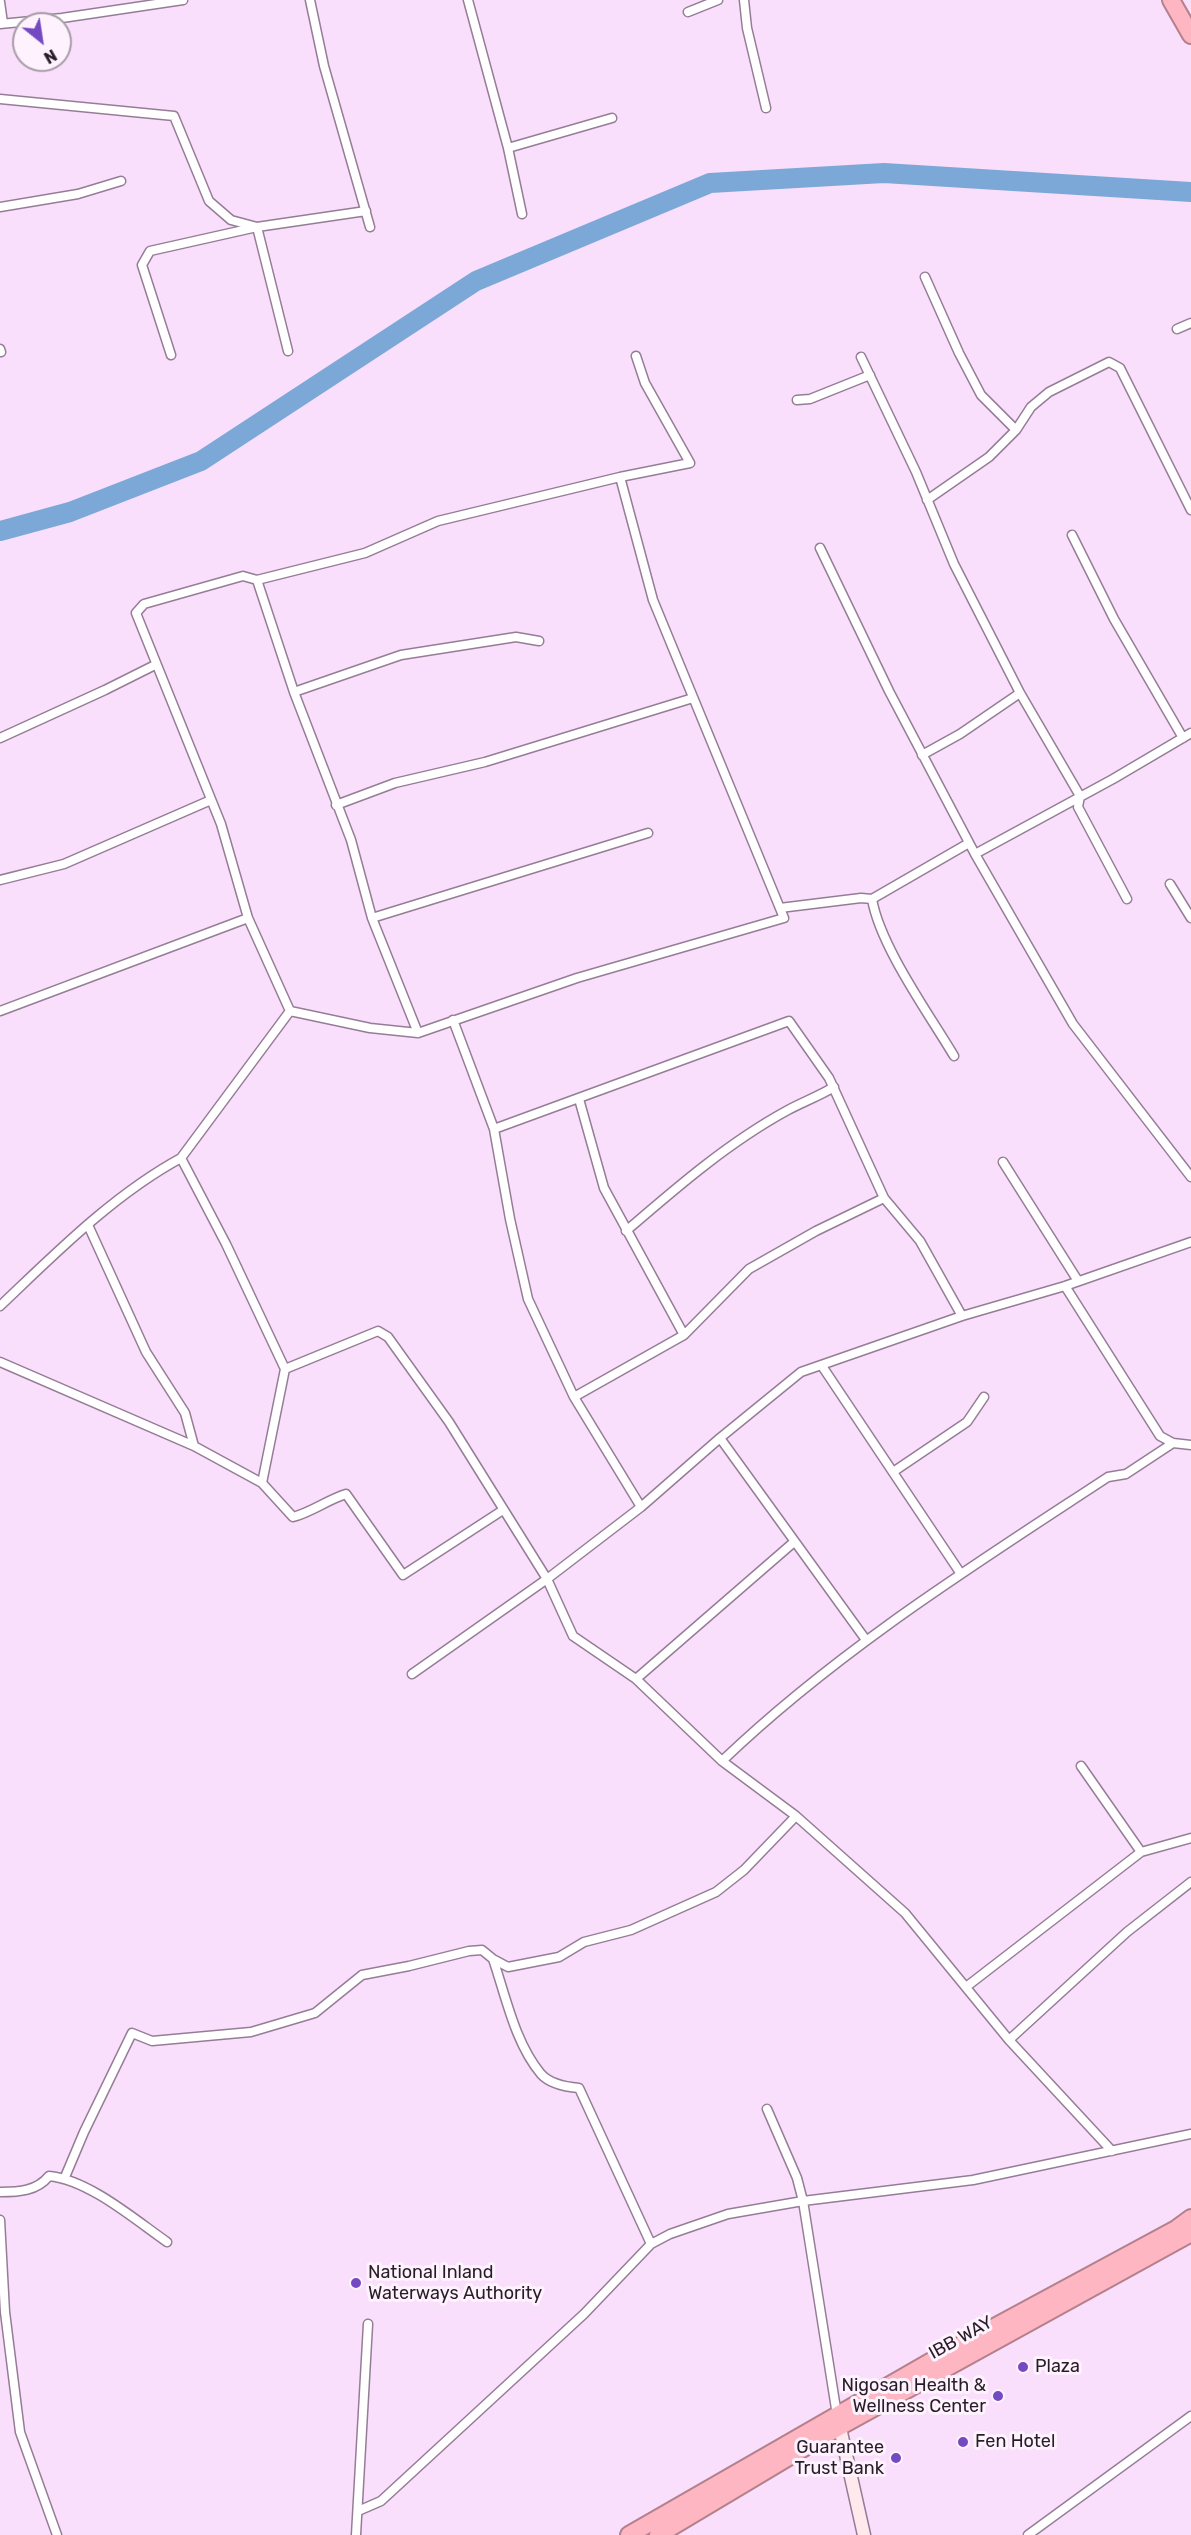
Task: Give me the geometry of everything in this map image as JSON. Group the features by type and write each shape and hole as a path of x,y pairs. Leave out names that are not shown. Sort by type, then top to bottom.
{"highway":[{"path":"1171,0 1191,35"},
{"path":"629,2535 838,2421 947,2352 1176,2229 1191,2218"},
{"name":"IBB WAY","path":"658,2535 838,2421 1191,2233"}],"street":[{"path":"0,2 1,23 62,18 183,0"},
{"path":"310,0 324,66 370,227"},
{"path":"468,0 508,148 522,214"},
{"path":"688,12 718,0"},
{"path":"744,0 747,8 747,28 766,108"},
{"path":"0,99 174,116 209,201 231,220 257,227"},
{"path":"508,148 612,118"},
{"path":"0,207 78,194 121,181"},
{"path":"171,355 142,265 150,250 257,227 366,211"},
{"path":"257,227 288,351"},
{"path":"925,277 959,353 981,395 1016,430"},
{"path":"1177,329 1191,323"},
{"path":"290,1011 248,918 222,824 136,618 136,613 144,604 243,576 257,580 365,553 438,521 620,477 690,463 645,383 636,356"},
{"path":"861,357 916,472 954,564 1020,693 1080,796 1078,807 1126,899"},
{"path":"927,500 980,465 1016,430 1031,407 1049,392 1109,362 1120,368 1191,510"},
{"path":"796,400 810,399 870,375"},
{"path":"290,1011 370,1028 418,1033 577,978 784,918 653,600 620,477"},
{"path":"975,854 1187,736 1114,619 1072,535"},
{"path":"820,548 922,755 975,854 1073,1024 1191,1177"},
{"path":"257,580 294,692 351,840 372,918 418,1033"},
{"path":"294,692 357,669 423,651 516,637 539,641"},
{"path":"0,738 105,690 155,664"},
{"path":"922,755 960,734 1020,693"},
{"path":"336,805 395,783 485,762 693,698"},
{"path":"0,880 64,864 211,800"},
{"path":"372,918 648,833"},
{"path":"780,908 861,898 872,899 969,843"},
{"path":"1170,884 1191,918"},
{"path":"872,899 874,911 890,947 954,1056"},
{"path":"0,1011 248,918"},
{"path":"0,1306 88,1225 154,1172 181,1158 290,1011"},
{"path":"453,1020 495,1129 510,1219 528,1299 574,1397 641,1508"},
{"path":"495,1129 789,1021 834,1088 884,1198 920,1241 962,1316"},
{"path":"626,1231 695,1172 742,1139 790,1109 834,1088"},
{"path":"579,1099 604,1188 684,1335"},
{"path":"181,1158 226,1244 285,1369 262,1483"},
{"path":"1003,1162 1078,1281"},
{"path":"574,1397 684,1335 749,1269 816,1231 884,1198"},
{"path":"88,1225 146,1352 186,1413 194,1446"},
{"path":"412,1674 547,1579 641,1508 720,1438 801,1372 962,1316 1065,1286 1191,1242"},
{"path":"1065,1286 1160,1436 1173,1443 1191,1445"},
{"path":"285,1369 378,1331 388,1337 449,1422 547,1579 573,1636 636,1679 722,1761 796,1816 905,1913 1010,2040 1112,2151"},
{"path":"0,1362 194,1446 262,1483 293,1517 307,1513 326,1500 346,1494 403,1575 503,1510"},
{"path":"822,1366 961,1574"},
{"path":"893,1472 967,1422 984,1397"},
{"path":"720,1438 866,1640"},
{"path":"722,1761 766,1719 866,1640 1108,1477 1126,1474 1173,1443"},
{"path":"636,1679 794,1542"},
{"path":"1081,1766 1141,1852"},
{"path":"65,2177 132,2033 152,2041 251,2032 315,2013 362,1975 469,1951 482,1950 508,1967 559,1957 584,1942 632,1930 716,1892 744,1870 796,1816"},
{"path":"966,1987 1141,1852 1191,1838"},
{"path":"1010,2040 1127,1932 1191,1882"},
{"path":"493,1959 519,2037 542,2076 565,2087 579,2088 651,2244"},
{"path":"767,2109 797,2178 803,2201 838,2421 864,2535"},
{"path":"358,2511 381,2501 584,2314 651,2244 670,2234 728,2214 803,2201 973,2180 1191,2134"},
{"path":"0,2192 19,2192 42,2184 50,2176 65,2177 88,2189 167,2242"},
{"path":"0,2220 2,2312 20,2432 57,2535"},
{"path":"356,2535 368,2324"},
{"path":"1028,2535 1191,2416"}],"waterway":[{"path":"0,531 70,512 201,461 476,281 710,183 884,173 1191,192"}],"place":[{"name":"National Inland Waterways Authority","path":"356,2283"},
{"name":"Plaza","path":"1023,2367"},
{"name":"Nigosan Health & Wellness Center","path":"998,2396"},
{"name":"Fen Hotel","path":"963,2442"},
{"name":"Guarantee Trust Bank","path":"896,2458"}]}
